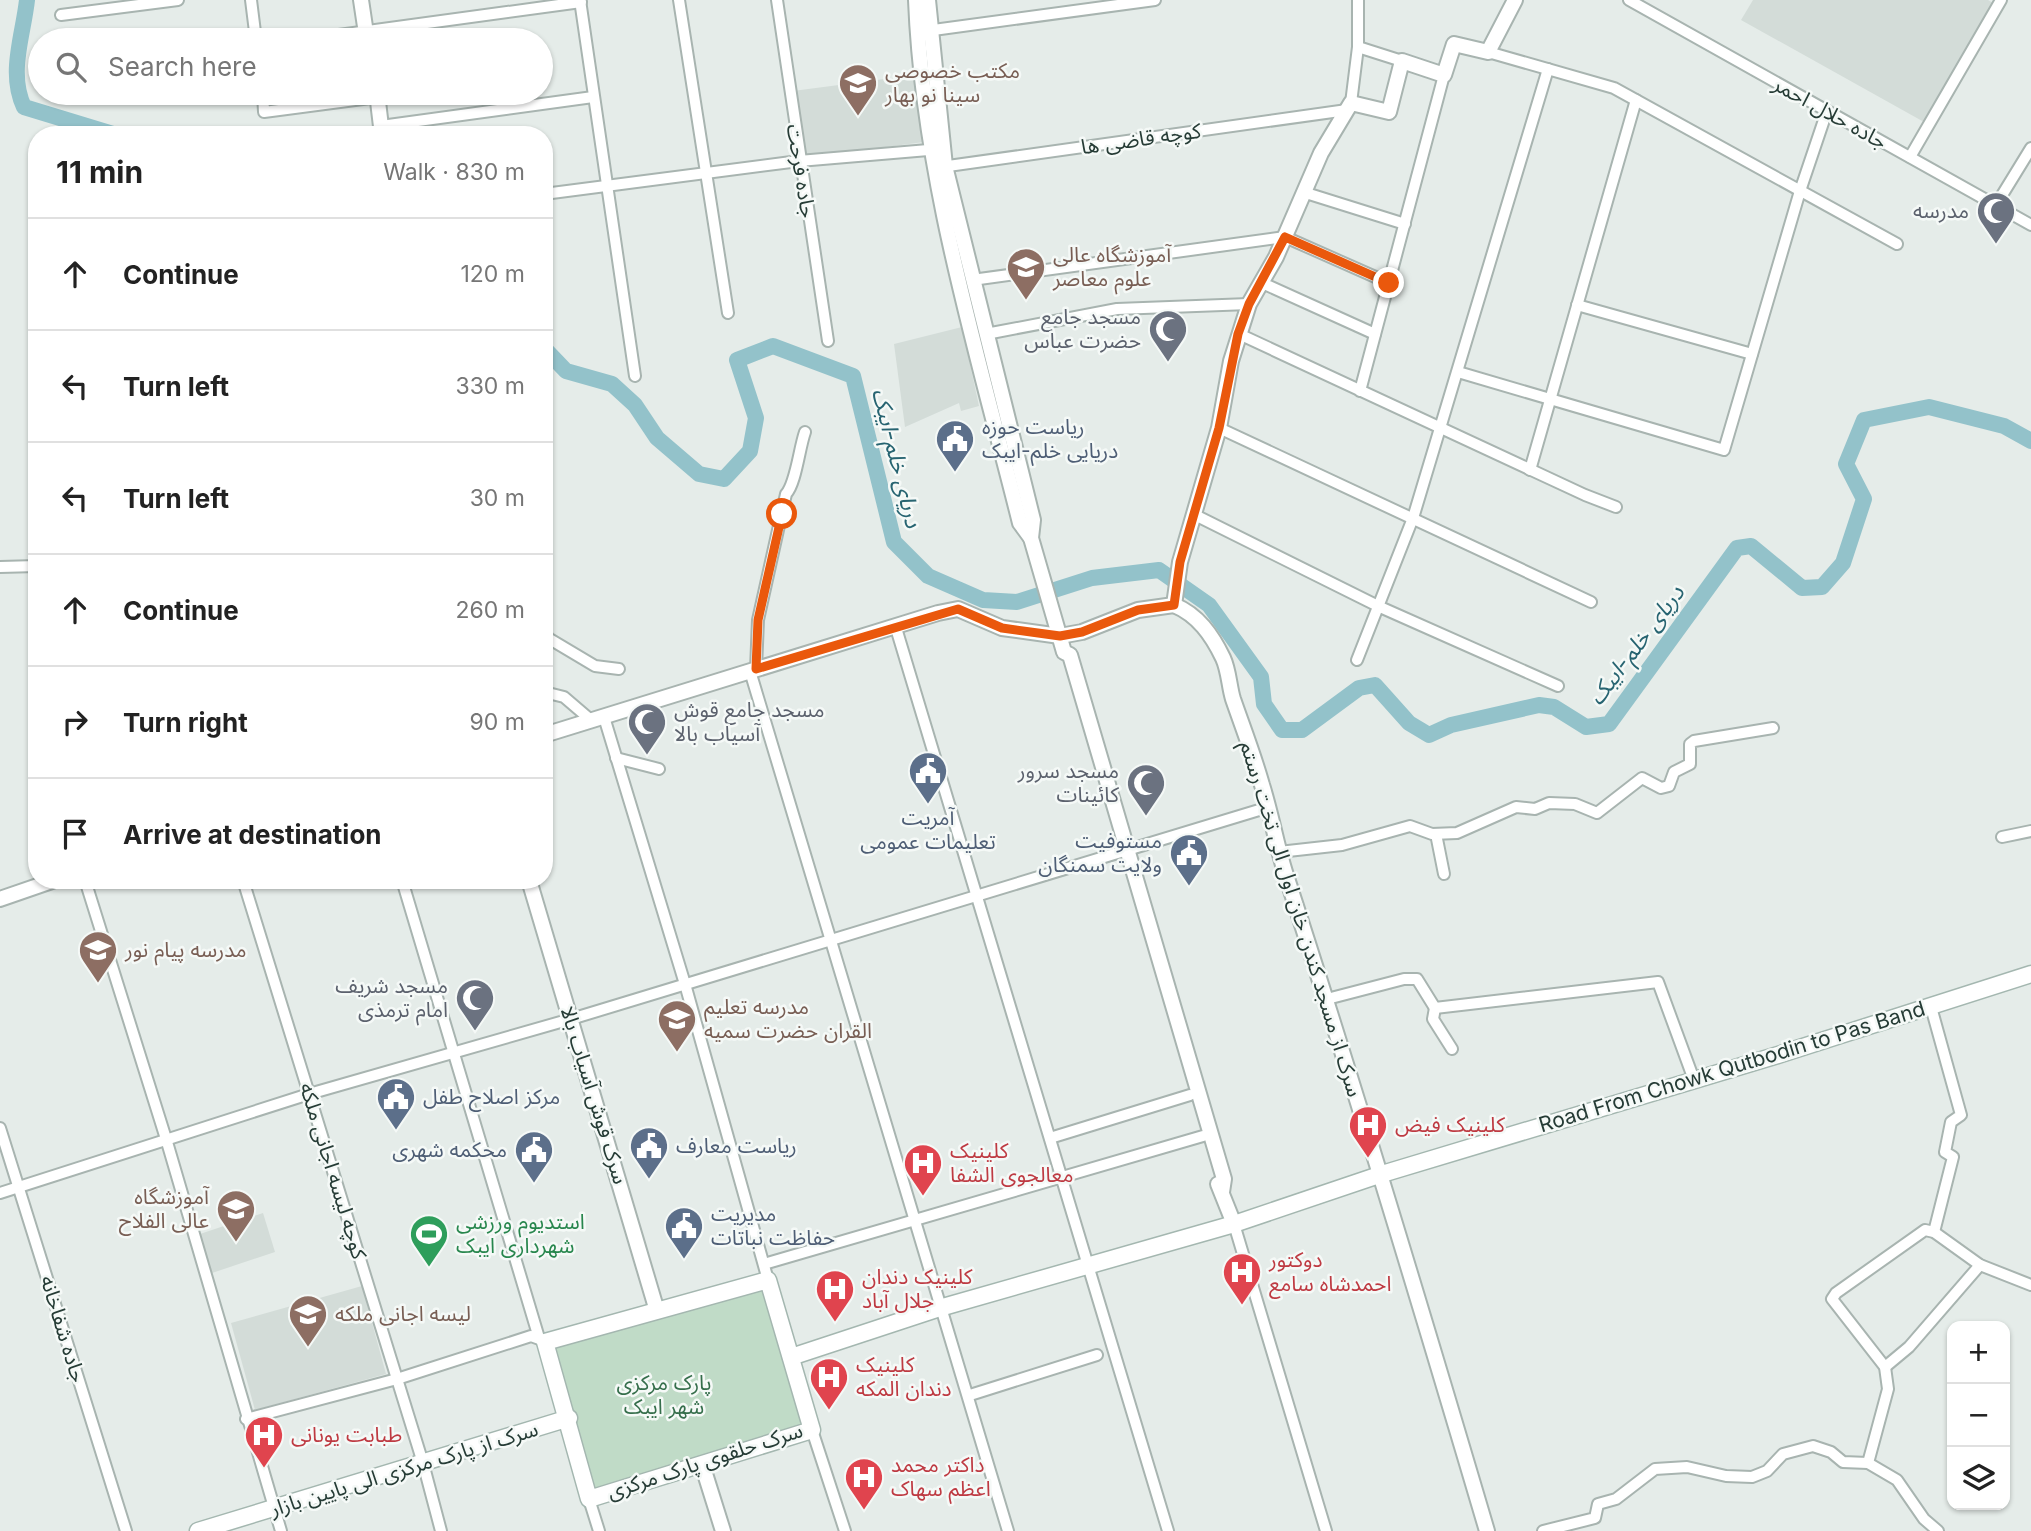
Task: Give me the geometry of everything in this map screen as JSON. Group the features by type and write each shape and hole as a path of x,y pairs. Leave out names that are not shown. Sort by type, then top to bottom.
{"main road":[{"name":"Road From Chowk Qutbodin to Pas Band","path":"790,1357 943,1307 1234,1224 1382,1174 2031,974"},
{"path":"542,1340 657,1311 766,1272"},
{"name":"سرک حلقوی پارک مرکزی","path":"542,1340 569,1418 589,1499 812,1430 766,1272"},
{"name":"سرک از پارک مرکزی الی پایین بازار","path":"198,1531 569,1418"}],"street":[{"path":"61,15 178,0"},
{"path":"251,0 254,28"},
{"path":"361,0 366,28"},
{"path":"679,0 728,313"},
{"name":"جاده فرحت","path":"777,0 828,341"},
{"path":"916,0 924,32 947,233 1020,523 1031,538 1064,652 1070,655 1190,1095 1234,1224 1326,1531"},
{"path":"924,32 928,0"},
{"path":"924,32 1155,0"},
{"path":"553,732 958,609 1002,628 1082,632 1175,599 1180,562 1219,428 1238,334 1259,282 1306,193 1321,153 1349,106 1358,47 1358,0"},
{"path":"1488,52 1515,0"},
{"name":"جاده حلال احمر","path":"1629,0 2031,225"},
{"path":"1910,157 2001,0"},
{"path":"411,28 580,1 635,376"},
{"path":"1360,391 1454,44 1614,88 1897,244"},
{"path":"1358,47 1444,75"},
{"path":"1349,106 1388,112 1402,61"},
{"path":"1357,660 1413,519 1548,69"},
{"path":"553,103 593,97"},
{"path":"1530,470 1636,100"},
{"path":"263,105 264,112 311,105"},
{"path":"378,105 381,126"},
{"path":"408,126 542,105"},
{"name":"کوچه قاضی ها","path":"940,167 1349,106"},
{"path":"1458,372 1724,450 1800,191 1827,111"},
{"path":"1996,205 2031,148"},
{"path":"553,193 799,161 938,149"},
{"path":"940,167 972,280 1033,520 1031,538"},
{"path":"1306,193 1405,224"},
{"path":"972,280 1285,237 1389,283"},
{"path":"1259,282 1375,334"},
{"path":"986,334 1117,310 1249,304"},
{"path":"1577,305 1752,354"},
{"path":"1238,334 1530,470 1616,507"},
{"path":"1219,428 1591,602"},
{"path":"805,432 796,457 793,485 786,494 758,620 753,670 829,940 970,1395 1008,1531"},
{"path":"1195,515 1380,607 1558,686"},
{"path":"0,567 28,566"},
{"name":"سرک از مسجد کندن خان اول الی تخت رستم","path":"1175,599 1208,631 1224,661 1232,695 1269,807 1279,852 1345,1052 1359,1110 1382,1174 1487,1531"},
{"path":"896,628 1168,1531"},
{"path":"553,641 595,666 619,669"},
{"path":"553,694 564,697 598,719 616,758 685,984 766,1272 914,1220 1203,1136"},
{"path":"1279,852 1342,845 1410,826 1436,834 1457,832 1516,807 1535,809 1549,803 1575,804 1597,813 1643,778 1661,788 1669,786 1674,772 1689,764 1690,744 1694,741 1773,728"},
{"path":"616,758 659,769"},
{"path":"0,1193 167,1142 309,1094 454,1054 1269,807"},
{"path":"2002,837 2031,831"},
{"path":"1436,834 1444,874"},
{"path":"1123,853 1224,1179 1222,1192"},
{"path":"0,899 29,889"},
{"path":"89,889 167,1142 281,1531"},
{"name":"کوچه لیسه اجانی ملکه","path":"246,889 423,1463 441,1531"},
{"path":"405,889 542,1340"},
{"name":"سرک قوش آسیاب بالا","path":"532,889 657,1311"},
{"path":"1327,999 1417,979 1435,1008 1433,1019 1452,1049"},
{"path":"1435,1008 1658,982 1694,1080"},
{"path":"1931,1007 1961,1115 1951,1122 1945,1152 1953,1157 1934,1232"},
{"path":"1050,1138 1190,1095"},
{"name":"جاده شفاخانه","path":"0,1128 126,1531"},
{"path":"1868,1463 1888,1389 1885,1367 1832,1299 1836,1293 1925,1230 1934,1232 1980,1265 2031,1285"},
{"path":"1885,1367 1909,1348 1980,1265"},
{"path":"246,1419 397,1378 531,1336 542,1340"},
{"path":"970,1395 1097,1355"},
{"path":"812,1430 845,1531"},
{"path":"1543,1531 1595,1518 1598,1504 1616,1499 1656,1469 1687,1467 1726,1476 1752,1477 1767,1471 1783,1454 1813,1446 1830,1452 1843,1462 1868,1463 1896,1480 1924,1519 1938,1531"},
{"path":"702,1464 723,1531"},
{"path":"589,1499 598,1531"}],"shaded area":[{"path":"1753,0 1988,0 1993,3 1924,122 1741,20"},
{"name":"مکتب خصوصی سینا نو بهار","path":"915,75 924,142 802,158 793,91"},
{"path":"962,327 979,406 961,411 959,403 905,427 894,344"},
{"name":"آموزشگاه عالی الفلاح","path":"263,1213 275,1252 209,1274 197,1235"},
{"name":"لیسه اجانی ملکه","path":"362,1286 386,1374 255,1410 231,1323"}],"green space":[{"name":"پارک مرکزی شهر ایبک","path":"766,1286 808,1430 595,1493 553,1349"}],"waterway":[{"name":"دریای خلم-ایبک","path":"27,0 17,68 19,94 24,107 86,126"},
{"name":"دریای خلم-ایبک","path":"553,357 566,371 612,384 635,405 657,438 699,474 724,479 750,451 756,418 737,360 773,346 853,376 894,542 928,576 983,600 1017,602 1092,578 1159,570 1209,605 1261,677 1264,704 1282,730 1302,730 1359,688 1375,685 1409,723 1429,735 1451,725 1539,705 1554,707 1586,727 1609,724 1737,548 1751,546 1802,588 1822,587 1843,563 1864,499 1846,464 1864,420 1929,407 2004,426 2031,441"}],"place":[{"name":"مکتب خصوصی سینا نو بهار","path":"858,117"},
{"name":"مدرسه","path":"1996,245"},
{"name":"آموزشگاه عالی علوم معاصر","path":"1026,301"},
{"name":"مسجد جامع حضرت عباس","path":"1168,363"},
{"name":"ریاست حوزه دریایی خلم-ایبک","path":"955,473"},
{"name":"مسجد جامع قوش آسیاب بالا","path":"647,756"},
{"name":"آمریت تعلیمات عمومی","path":"928,805"},
{"name":"مسجد سرور کائینات","path":"1146,817"},
{"name":"مستوفیت ولایت سمنگان","path":"1189,887"},
{"name":"مدرسه پیام نور","path":"98,984"},
{"name":"مسجد شریف امام ترمذی","path":"475,1032"},
{"name":"مدرسه تعلیم القران حضرت سمیه","path":"677,1053"},
{"name":"مرکز اصلاح طفل","path":"396,1131"},
{"name":"کلینیک فیض","path":"1368,1159"},
{"name":"ریاست معارف","path":"649,1180"},
{"name":"محکمه شهری","path":"534,1184"},
{"name":"کلینیک معالجوی الشفا","path":"923,1197"},
{"name":"آموزشگاه عالی الفلاح","path":"236,1243"},
{"name":"مدیریت حفاظت نباتات","path":"684,1260"},
{"name":"استدیوم ورزشی شهرداری ایبک","path":"429,1268"},
{"name":"دوکتور احمدشاه سامع","path":"1242,1306"},
{"name":"کلینیک دندان جلال آباد","path":"835,1323"},
{"name":"لیسه اجانی ملکه","path":"308,1348"},
{"name":"کلینیک دندان المکه","path":"829,1411"},
{"name":"طبابت یونانی","path":"264,1469"},
{"name":"داکتر محمد اعظم سهاک","path":"864,1511"}],"route":[{"path":"782,514 758,620 755,642 756,669 958,609 1002,628 1060,636 1082,632 1138,610 1174,605 1180,562 1219,428 1238,334 1259,282 1276,257 1285,237 1389,283"}]}
